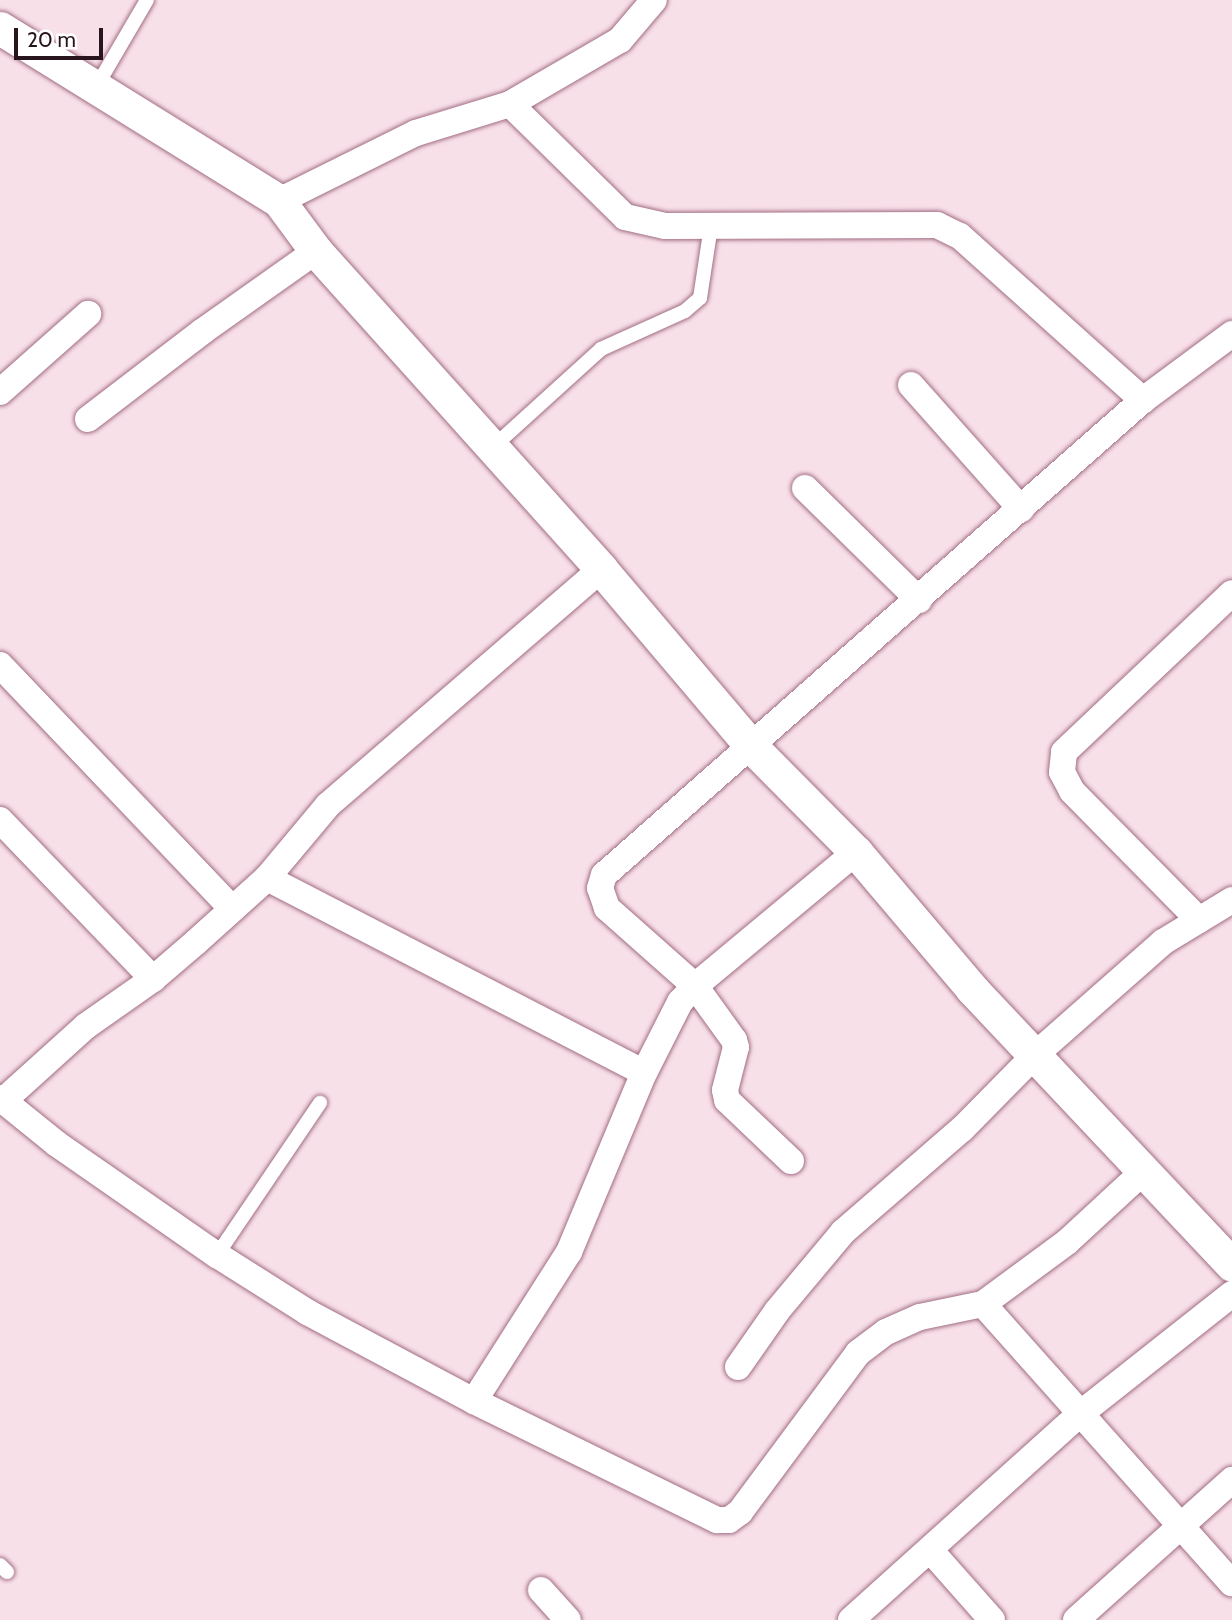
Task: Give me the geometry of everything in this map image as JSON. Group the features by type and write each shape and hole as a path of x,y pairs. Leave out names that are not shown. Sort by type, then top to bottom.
{"street":[{"path":"279,201 416,133 510,104 620,40 654,0"},
{"path":"0,28 279,201 316,251 601,569 750,746 856,852 972,989 1232,1265"},
{"path":"510,104 625,217 665,226 937,225 960,236 1143,400"},
{"path":"88,419 203,331 316,251"},
{"path":"0,392 88,314"},
{"path":"790,1161 727,1100 725,1090 736,1047 695,986 607,908 600,888 604,875 1143,400 1232,334"},
{"path":"911,385 1021,509"},
{"path":"805,488 919,600"},
{"path":"601,569 328,805 267,878 153,979 86,1026 1,1099 57,1144 217,1255 307,1312 474,1401 705,1515 729,1520 740,1512 858,1353 886,1332 920,1317 983,1304 1066,1242 1144,1171"},
{"path":"1199,919 1072,791 1062,772 1064,752 1232,593"},
{"path":"0,665 232,909"},
{"path":"0,820 153,979"},
{"path":"474,1401 569,1252 644,1073 680,1002 695,986 856,852"},
{"path":"267,878 644,1073"},
{"path":"738,1367 777,1311 843,1232 962,1129 1035,1055 1163,942 1232,900"},
{"path":"851,1620 931,1551 1080,1414 1232,1294"},
{"path":"983,1304 1232,1583"},
{"path":"1076,1620 1232,1480"},
{"path":"931,1551 992,1620"},
{"path":"541,1590 568,1620"}],"lane":[{"path":"95,89 146,0"},
{"path":"493,447 601,349 685,311 700,298 711,226"},
{"path":"217,1255 320,1103"}]}
